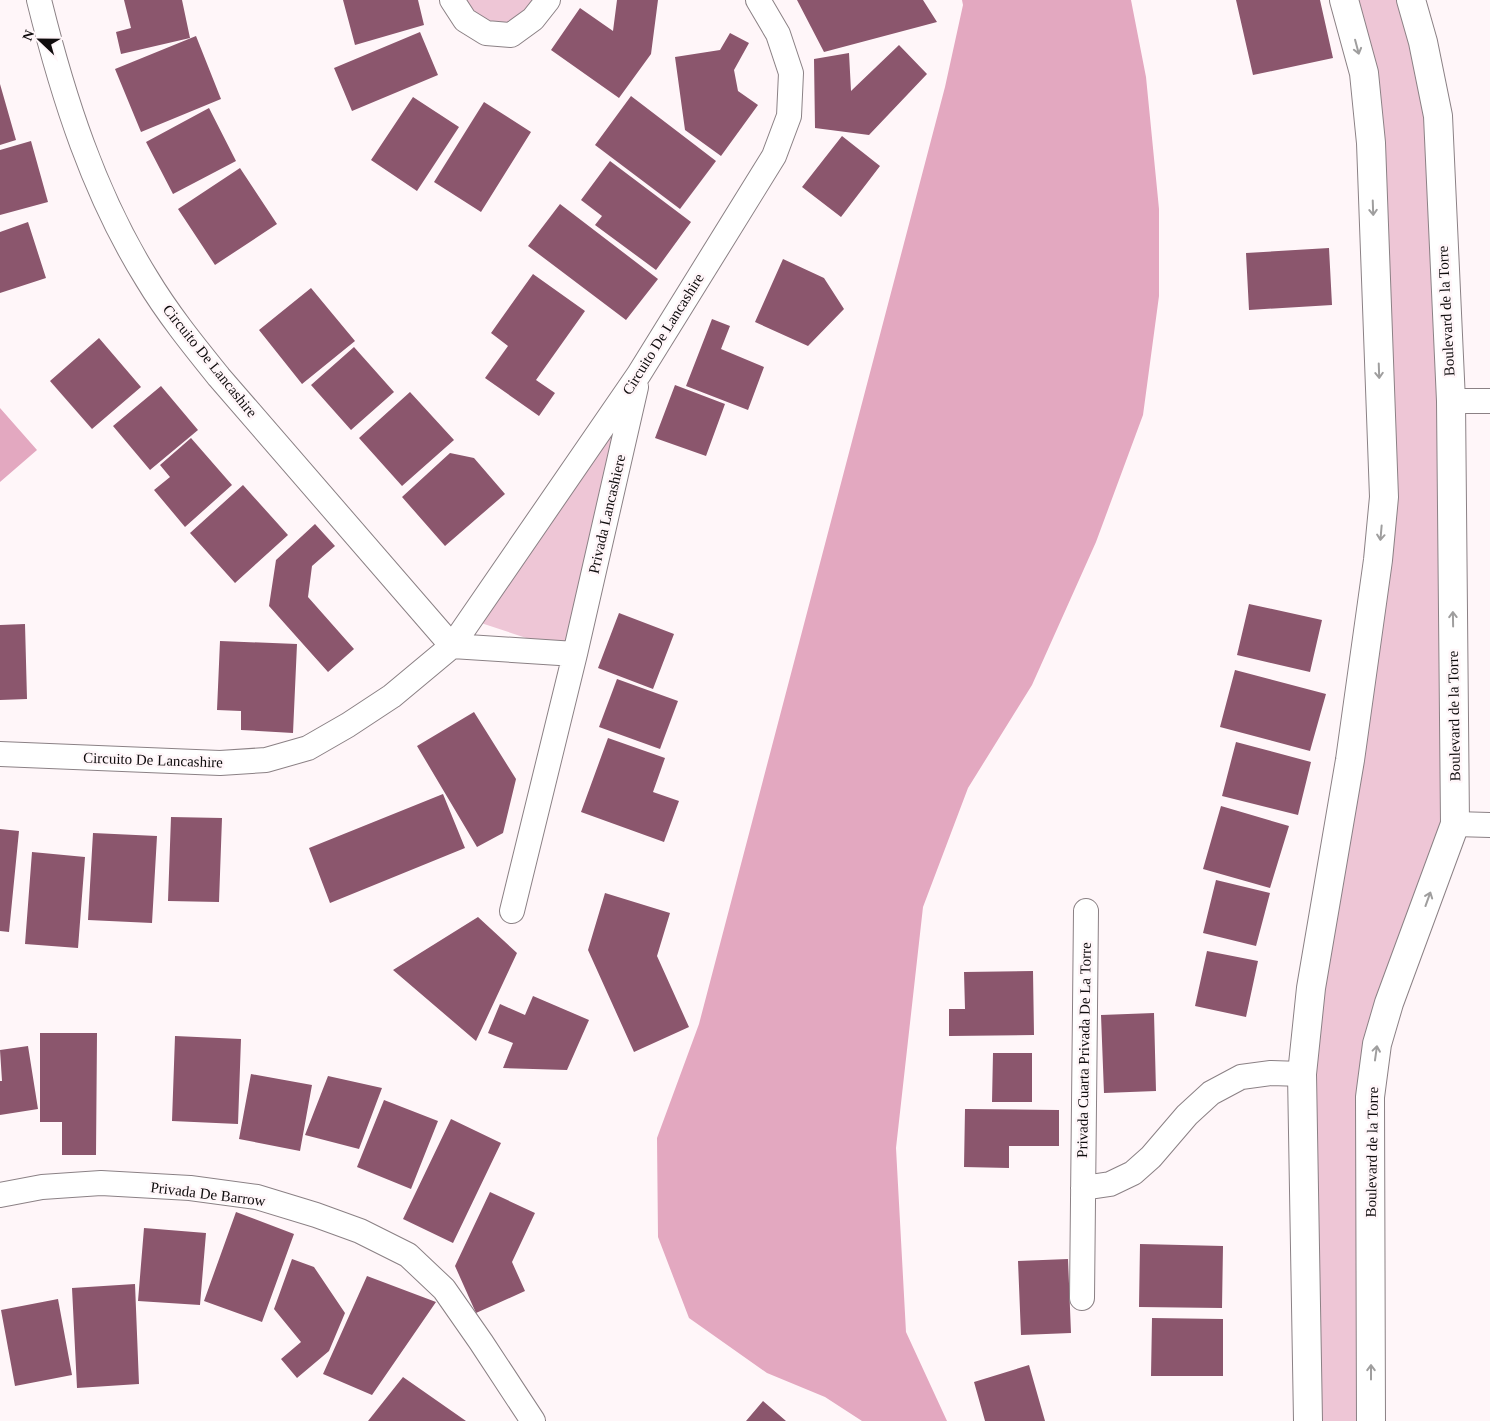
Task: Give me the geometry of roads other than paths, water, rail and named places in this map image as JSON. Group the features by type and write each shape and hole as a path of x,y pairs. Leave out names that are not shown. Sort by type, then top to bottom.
{"street":[{"name":"Circuito De Lancashire","path":"39,0 53,59 82,144 114,221 147,280 183,332 219,377 452,646"},
{"path":"452,0 465,20 486,33 511,35 533,19 548,0"},
{"name":"Circuito De Lancashire","path":"0,754 220,763 266,760 308,748 348,725 392,696 452,646 639,374 774,156 789,116 791,73 778,34 758,0"},
{"path":"1308,1421 1302,1074 1311,988 1350,760 1378,560 1384,497 1371,143 1364,73 1344,0"},
{"name":"Boulevard de la Torre","path":"1371,1421 1370,1097 1377,1044 1389,1003 1456,824 1450,401 1438,116 1423,42 1411,0"},
{"name":"Privada Lancashiere","path":"512,911 575,654 639,374"},
{"path":"1450,401 1490,401"},
{"path":"452,646 575,654"},
{"path":"1456,824 1490,824"},
{"name":"Privada Cuarta Privada De La Torre","path":"1082,1298 1086,911"},
{"path":"1083,1188 1110,1184 1133,1173 1151,1157 1187,1115 1211,1093 1241,1077 1271,1073 1302,1074"},
{"name":"Privada De Barrow","path":"0,1195 42,1187 101,1183 190,1188 257,1197 360,1231 408,1255 444,1290 533,1421"}]}
